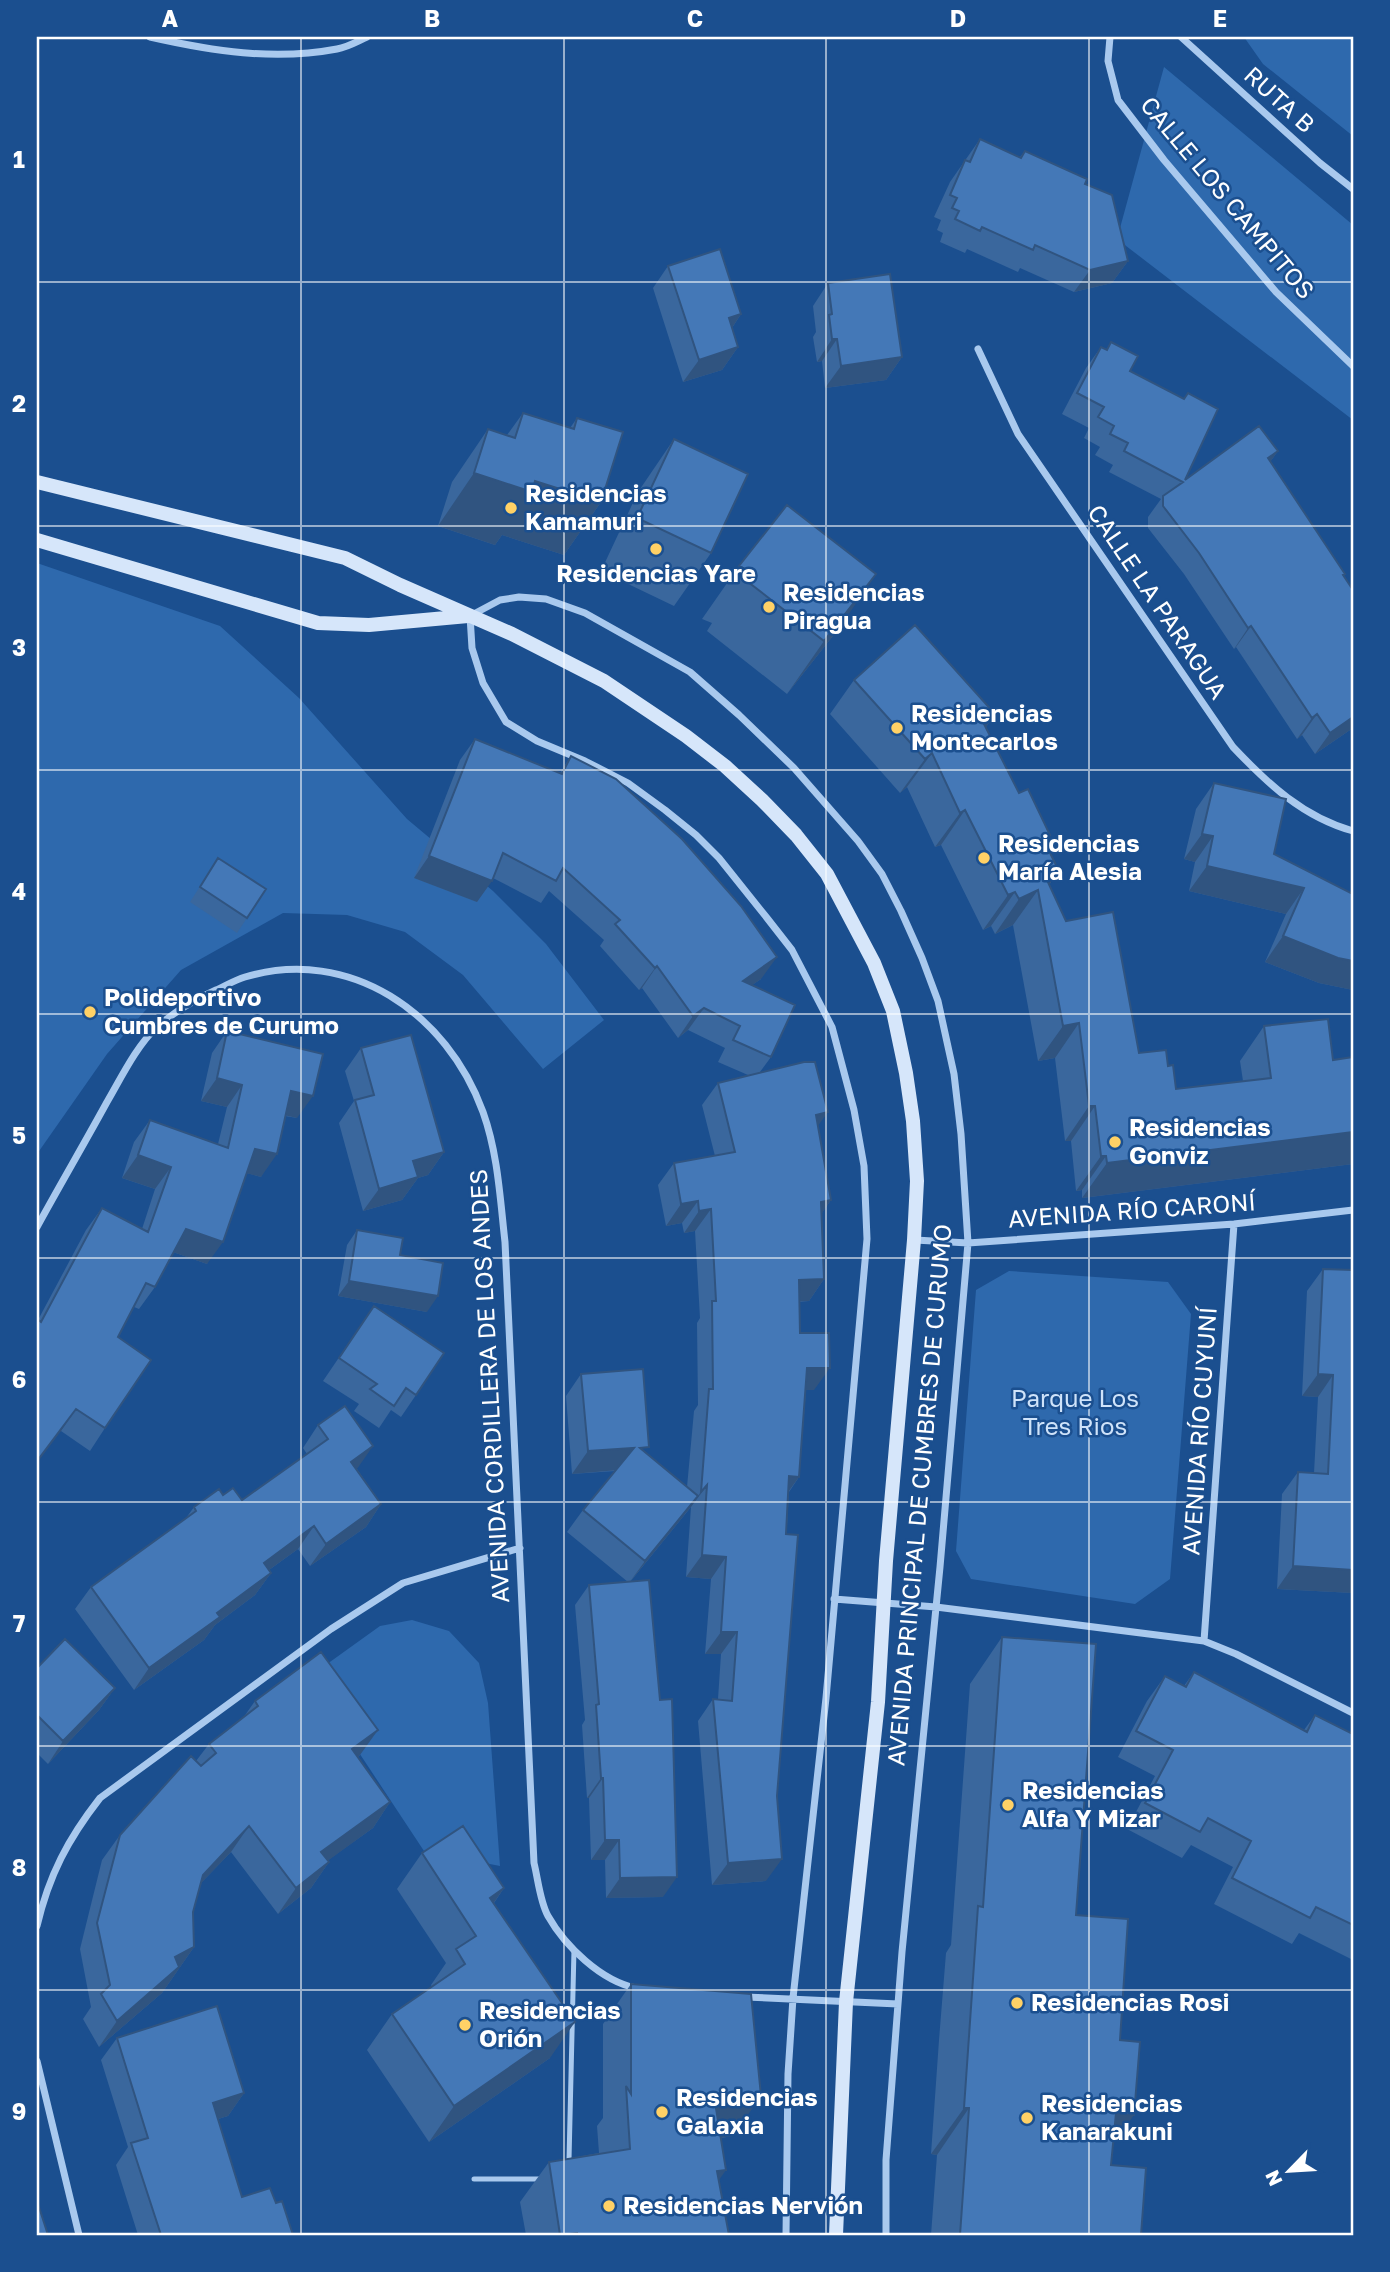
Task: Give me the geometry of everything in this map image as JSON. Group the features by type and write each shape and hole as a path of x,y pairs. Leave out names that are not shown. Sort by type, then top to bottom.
{"main road":[{"path":"37,482 345,558 470,616"},
{"path":"37,540 318,623 369,625 470,616"},
{"name":"AVENIDA PRINCIPAL DE CUMBRES DE CURUMO","path":"470,616 512,634 604,681 686,736 725,766 762,800 796,835 827,874 874,962 893,1011 913,1121 917,1181 886,1561 878,1702 846,2002 836,2235"}],"street":[{"path":"150,37 242,54 287,54 340,49 368,37"},
{"name":"CALLE LOS CAMPITOS","path":"1110,37 1108,61 1118,100 1164,160 1276,292 1353,366"},
{"name":"RUTA B","path":"1181,37 1320,163 1353,189"},
{"name":"CALLE LA PARAGUA","path":"978,349 1018,434 1233,747 1268,784 1302,809 1353,831"},
{"name":"AVENIDA PRINCIPAL DE CUMBRES DE CURUMO","path":"470,616 500,600 519,597 546,599 585,613 690,672 794,768 858,841 881,874 901,911 938,1001 956,1086 968,1243 898,2004 886,2160 886,2235"},
{"path":"470,616 472,648 483,683 506,722 537,741 628,783 696,835 742,886 792,950 832,1027 854,1110 862,1155 867,1239 822,1742 793,1998 788,2074 786,2235"},
{"name":"AVENIDA CORDILLERA DE LOS ANDES","path":"37,1227 128,1066 156,1028 198,998 244,977 299,968 341,973 384,991 427,1021 462,1070 482,1111 496,1160 505,1242 534,1863 547,1914 574,1949 601,1972 630,1987 642,1989"},
{"name":"AVENIDA RÍO CARONÍ","path":"914,1240 968,1243 1234,1224 1353,1210"},
{"name":"AVENIDA RÍO CUYUNÍ","path":"1204,1641 1234,1224"},
{"path":"37,1926 56,1867 75,1830 100,1798 331,1629 403,1583 520,1548"},
{"path":"834,1599 936,1607 1204,1641 1236,1654 1353,1713"},
{"path":"736,1997 898,2004"},
{"path":"37,2061 79,2235"}],"lane":[{"path":"559,2169 569,2160 574,1949"},
{"path":"474,2179 550,2179"}],"green space":[{"path":"1244,37 1353,37 1353,136 1263,64"},
{"path":"1164,67 1353,225 1353,420 1117,239"},
{"path":"37,563 220,626 299,698 407,819 493,891 546,944 604,1020 543,1069 463,975 405,932 347,915 283,913 181,970 107,1054 37,1154"},
{"name":"Parque Los Tres Rios","path":"1009,1271 1168,1282 1191,1314 1170,1579 1135,1604 971,1579 956,1551 976,1290"},
{"path":"412,1620 449,1631 479,1663 488,1703 500,1866 424,1851 309,1677 380,1626"}],"building":[{"path":"980,139 1021,158 1025,151 1087,179 1085,184 1112,195 1128,261 1090,270 1035,245 1033,250 982,227 980,231 955,219 959,211 952,208 957,198 950,195 965,160 970,162"},
{"path":"720,249 741,314 729,318 738,347 699,360 668,266"},
{"path":"890,274 902,357 841,366 837,339 832,339 828,283"},
{"path":"1111,342 1138,356 1130,371 1184,399 1188,393 1218,409 1185,480 1259,426 1278,451 1268,458 1353,590 1353,717 1330,733 1317,714 1312,718 1251,626 1248,628 1199,553 1163,506 1163,496 1183,482 1124,451 1128,443 1110,434 1114,426 1098,417 1104,407 1077,393 1101,347 1107,350"},
{"path":"523,413 574,429 577,418 623,432 601,502 535,481 532,492 474,473 488,429 515,438"},
{"path":"674,439 748,474 711,553 637,518"},
{"path":"787,505 876,574 824,641 743,578 749,571 739,566"},
{"path":"915,625 995,714 984,724 1019,793 1028,789 1050,835 1043,839 1059,871 1046,878 1066,921 1113,912 1139,1053 1166,1050 1168,1066 1173,1065 1176,1089 1271,1078 1264,1026 1328,1019 1333,1060 1353,1057 1353,1132 1107,1163 1106,1156 1101,1156 1095,1106 1089,1106 1079,1023 1063,1026 1038,890 1019,899 1015,892 1008,895 965,810 960,813 932,753 925,759 854,680"},
{"path":"475,739 562,774 571,756 616,779 682,839 741,906 777,957 743,981 795,1005 771,1057 733,1040 740,1026 704,1008 693,1016 657,966 655,968 615,924 620,920 563,868 556,881 503,853 492,881 429,856"},
{"path":"1214,783 1286,799 1274,854 1353,894 1353,961 1338,958 1283,936 1304,888 1207,866 1213,836 1202,834"},
{"path":"218,858 266,889 247,918 200,887"},
{"path":"227,1031 323,1054 313,1096 291,1091 277,1154 255,1149 223,1242 186,1229 155,1287 146,1283 118,1337 151,1360 105,1428 76,1409 37,1461 37,1319 41,1322 102,1208 148,1232 171,1167 138,1155 150,1120 228,1148 242,1085 217,1078"},
{"path":"411,1035 444,1152 413,1161 418,1177 379,1189 355,1100 374,1095 361,1048"},
{"path":"804,1062 815,1062 828,1112 816,1115 831,1200 821,1202 824,1279 799,1280 800,1333 829,1333 830,1368 807,1368 799,1477 789,1476 786,1534 798,1535 777,1796 782,1859 728,1863 713,1699 732,1701 737,1632 721,1632 726,1557 702,1555 707,1485 701,1492 709,1389 713,1389 712,1301 716,1301 711,1209 699,1211 698,1201 681,1204 674,1163 735,1152 718,1083"},
{"path":"357,1230 403,1238 400,1255 443,1263 438,1296 349,1281"},
{"path":"1323,1269 1353,1270 1353,1570 1293,1566 1298,1472 1328,1474 1333,1375 1318,1374"},
{"path":"374,1306 444,1353 416,1395 406,1388 394,1406 370,1389 377,1384 339,1358"},
{"path":"643,1369 649,1447 640,1448 698,1496 645,1561 583,1510 634,1448 588,1451 581,1374"},
{"path":"345,1406 373,1446 351,1462 381,1504 326,1544 314,1526 264,1563 271,1573 217,1613 220,1617 149,1668 91,1587 196,1511 194,1507 219,1489 223,1495 233,1488 242,1500 328,1439 318,1425"},
{"path":"649,1580 660,1700 672,1699 677,1877 620,1878 619,1840 605,1840 603,1778 596,1705 599,1704 589,1585"},
{"path":"1002,1637 1096,1644 1076,1915 1128,1919 1120,2040 1140,2042 1134,2115 1116,2113 1111,2165 1146,2168 1141,2235 960,2235 969,2108 964,2108 978,1906 983,1907"},
{"path":"65,1639 115,1688 63,1741 37,1715 37,1668"},
{"path":"321,1652 378,1730 352,1749 390,1802 321,1852 329,1862 296,1888 249,1826 203,1875 193,1912 194,1947 175,1957 179,1967 117,2021 101,1994 110,1985 97,1923 120,1835 191,1756 201,1766 216,1753 209,1744 258,1706 255,1701"},
{"path":"1194,1672 1307,1732 1315,1715 1353,1734 1353,1925 1316,1907 1310,1918 1232,1878 1251,1841 1208,1818 1200,1832 1145,1803 1173,1750 1136,1731 1165,1676 1186,1687"},
{"path":"463,1826 504,1888 490,1898 575,2022 454,2106 392,2014 465,1964 456,1949 476,1936 422,1853"},
{"path":"631,1984 751,1994 761,2096 715,2102 726,2170 717,2171 729,2235 560,2235 549,2162 630,2149 626,2086 631,2094"},
{"path":"217,2006 244,2093 213,2103 242,2197 270,2188 276,2203 282,2201 293,2235 161,2235 131,2143 148,2138 117,2038"},
{"path":"37,2201 48,2235 37,2235"}],"place":[{"name":"Residencias Kamamuri","path":"511,508"},
{"name":"Residencias Yare","path":"656,549"},
{"name":"Residencias Piragua","path":"769,607"},
{"name":"Residencias Montecarlos","path":"897,728"},
{"name":"Residencias María Alesia","path":"984,858"},
{"name":"Polideportivo Cumbres de Curumo","path":"90,1012"},
{"name":"Residencias Gonviz","path":"1115,1142"},
{"name":"Residencias Alfa Y Mizar","path":"1008,1805"},
{"name":"Residencias Rosi","path":"1017,2003"},
{"name":"Residencias Orión","path":"465,2025"},
{"name":"Residencias Galaxia","path":"662,2112"},
{"name":"Residencias Kanarakuni","path":"1027,2118"},
{"name":"Residencias Nervión","path":"609,2206"}]}
